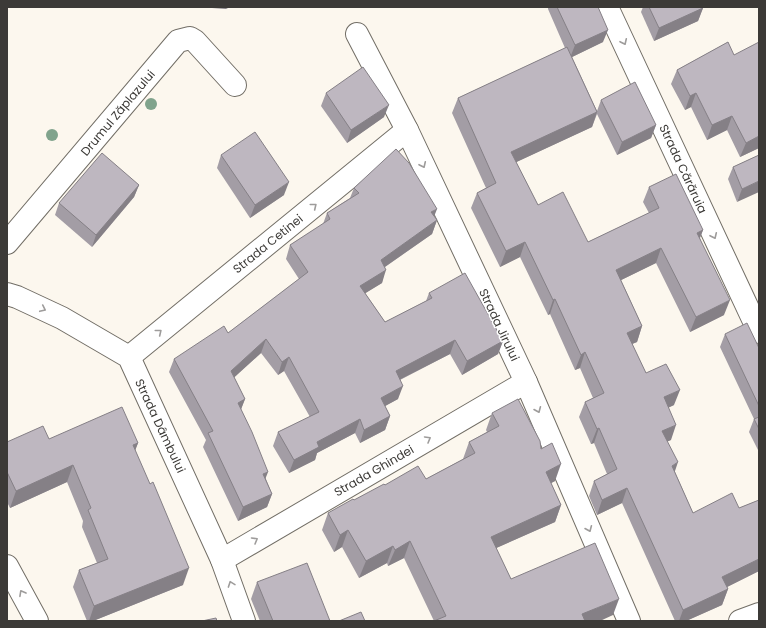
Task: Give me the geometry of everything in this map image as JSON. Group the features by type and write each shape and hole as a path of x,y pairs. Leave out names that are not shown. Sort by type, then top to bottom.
{"street":[{"name":"Strada Cărăruia","path":"607,7 759,332"},
{"name":"Strada Jirului","path":"358,34 407,130 526,382 629,621"},
{"name":"Drumul Zăplazului","path":"7,243 178,41 190,38 196,41 235,84"},
{"name":"Strada Cetinei","path":"129,357 407,130"},
{"path":"7,294 17,297 62,318 129,357"},
{"name":"Strada Dâmbului","path":"129,357 222,560 244,621"},
{"name":"Strada Ghindei","path":"222,560 526,382"},
{"path":"7,566 37,621"},
{"path":"740,621 759,614"}],"building":[{"path":"557,7 598,7 608,30 575,45"},
{"path":"649,7 702,7 703,8 659,28"},
{"path":"728,42 734,55 759,42 759,136 746,143 732,116 712,125 696,93 690,96 677,70"},
{"path":"567,47 597,112 511,152 538,205 563,192 588,242 659,208 649,187 676,174 703,230 697,233 730,300 696,317 661,248 616,270 642,326 627,333 646,373 666,364 680,390 664,397 676,425 662,431 678,462 672,466 693,513 732,493 739,508 759,500 759,559 722,577 728,589 683,610 627,488 602,500 594,481 617,469 599,428 597,429 585,402 604,393 585,352 581,355 555,299 553,300 525,242 506,251 477,193 496,183 458,98"},
{"path":"363,67 389,105 351,130 326,93"},
{"path":"635,82 656,125 622,142 601,100"},
{"path":"255,132 289,182 255,205 221,155"},
{"path":"396,149 409,163 437,209 431,212 437,220 381,260 386,270 360,286 385,322 432,298 429,293 465,273 503,341 467,361 455,340 396,371 403,386 381,398 390,416 364,430 360,419 317,442 319,447 294,460 278,432 319,412 289,357 282,362 266,339 231,371 245,399 238,403 252,432 268,472 263,474 272,494 243,507 208,433 213,431 174,359 224,326 228,333 308,272 290,245 330,219 327,213 359,193 354,188"},
{"path":"102,153 139,185 96,235 59,203"},
{"path":"759,155 759,181 742,189 733,167"},
{"path":"747,323 759,348 759,406 725,334"},
{"path":"518,399 540,441 541,449 552,443 561,464 546,472 561,505 491,537 511,579 595,543 619,599 582,614 585,621 434,621 446,616 410,541 395,550 393,546 366,561 348,530 340,535 328,513 353,499 354,500 384,484 385,485 418,466 426,479 475,453 469,442 499,426 492,413"},
{"path":"122,407 138,443 133,445 150,484 153,482 189,568 94,606 79,570 108,559 88,510 91,508 73,465 16,491 7,472 7,442 43,426 49,439"},
{"path":"759,417 759,429 754,419"},
{"path":"307,563 330,621 273,621 257,582"},
{"path":"361,612 365,621 339,621"},
{"path":"216,618 217,621 202,621"}]}
